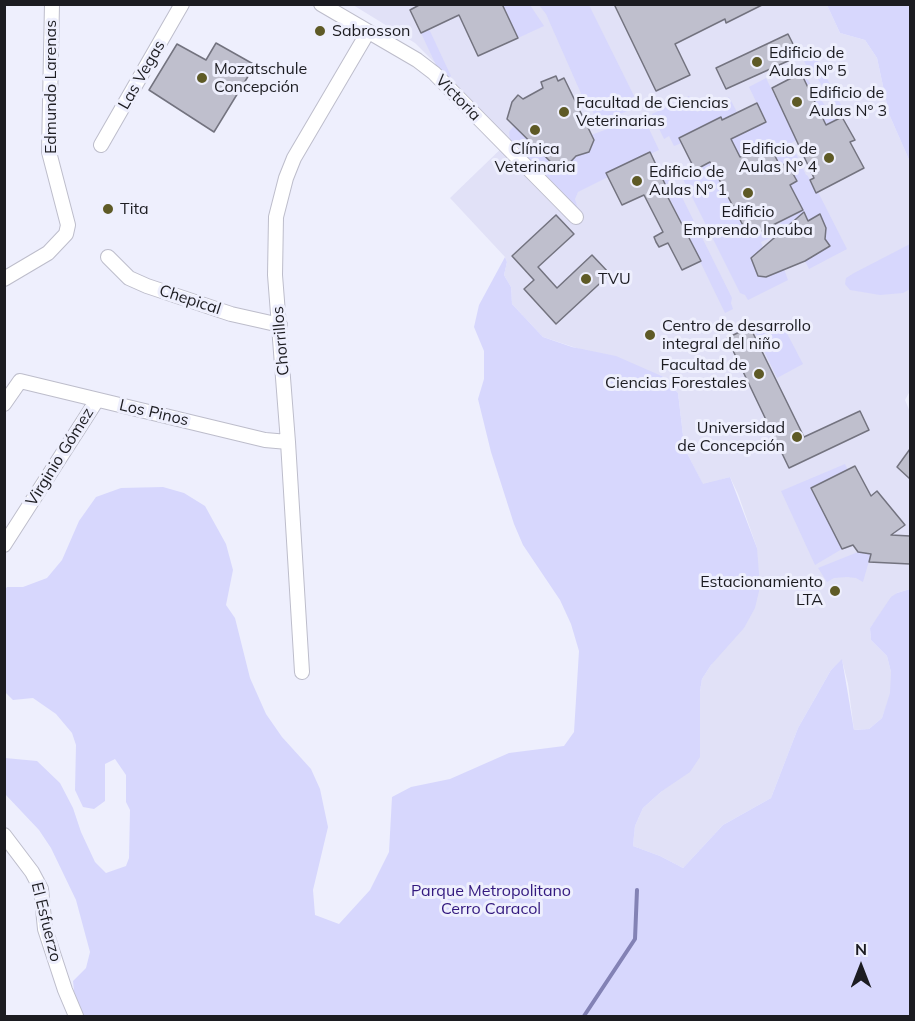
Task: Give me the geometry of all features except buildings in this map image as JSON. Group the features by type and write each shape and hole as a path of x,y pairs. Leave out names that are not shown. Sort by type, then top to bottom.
{"street":[{"name":"Edmundo Larenas","path":"4,279 48,253 66,234 68,225 49,152 52,4"},
{"name":"Las Vegas","path":"101,145 182,4"},
{"name":"Victoria","path":"321,4 417,60 434,73 576,217"},
{"name":"Chorrillos","path":"302,672 275,275 276,217 286,178 304,138 368,32"},
{"name":"Chepical","path":"108,257 129,278 147,286 231,314 280,325"},
{"name":"Los Pinos","path":"4,404 20,381 265,440 288,442"},
{"name":"Virginio Gómez","path":"4,545 97,400"},
{"name":"El Esfuerzo","path":"4,835 32,872 41,889 45,929 76,1017"}],"shaded area":[{"name":"Universidad de Concepción","path":"353,5 827,5 840,33 865,40 877,58 889,114 910,162 910,391 905,400 910,412 910,589 897,593 870,628 871,640 887,656 891,672 891,693 882,718 869,729 854,730 848,684 842,660 831,670 798,728 771,798 723,825 683,868 633,846 635,826 643,808 662,791 700,691 702,679 711,665 757,548 738,494 730,477 703,485 684,444 678,393 664,377 543,337 512,304 511,287 504,275 507,262 505,257 450,198 510,140 415,43"}],"green space":[{"path":"502,5 530,5 544,26 518,38"},
{"path":"539,5 589,5 639,106 606,120 595,116 583,98 546,14"},
{"path":"827,5 910,5 910,162 889,114 877,58 865,40 840,33"},
{"path":"429,29 451,76 448,78 436,65 421,33"},
{"path":"815,56 847,116 830,100 818,79 807,67 803,59"},
{"path":"766,78 792,131 822,116 803,79 807,79 828,110 840,118 791,143 847,249 809,269 805,261 830,246 825,239 826,228 820,215 790,231 784,230 777,216 780,166 770,146 751,156 750,153 716,173 748,237 769,227 774,236 761,242 763,248 784,269 788,280 748,300 740,293 680,173 693,166 695,169 736,149 721,118 680,138 682,143 674,146 669,136 664,139 652,114 689,96 697,112 729,97 747,131 766,122 749,87"},
{"path":"643,116 659,150 606,174 608,177 578,192 575,199 583,213 547,184 510,140 509,132 514,126 561,172 571,162 567,154 579,155 589,152 591,142 594,141 591,135"},
{"path":"670,173 732,298 733,309 725,313 663,185 665,184 662,178"},
{"path":"910,244 910,289 903,293 880,295 850,290 845,284 846,278 854,273"},
{"name":"Parque Metropolitano Cerro Caracol","path":"505,257 507,262 504,275 511,287 512,304 543,337 572,347 616,356 664,377 678,393 684,444 688,455 703,484 730,477 757,548 760,587 755,608 744,628 711,665 702,679 700,757 690,772 662,791 643,808 635,826 633,846 683,868 723,825 771,798 798,728 831,670 842,659 854,730 869,729 882,718 890,693 891,672 887,656 871,640 870,628 891,597 910,589 910,1016 84,1016 75,1001 73,981 86,968 90,952 76,900 51,848 39,830 5,794 5,758 37,761 60,783 95,862 106,873 126,866 129,858 130,810 126,802 126,775 115,759 105,764 105,801 94,809 83,807 75,790 76,745 72,733 56,714 33,698 13,700 4,691 5,590 7,587 23,587 47,578 62,560 79,521 96,497 121,488 163,487 184,493 205,506 226,544 233,570 226,605 235,618 250,678 266,714 282,737 311,769 320,789 328,827 313,890 315,915 339,924 370,890 389,852 392,797 411,787 450,779 509,753 564,746 574,732 579,651 571,624 560,600 523,545 514,524 491,452 478,399 484,379 484,351 474,327 479,305"},
{"path":"780,320 803,364 777,378 755,332"},
{"path":"845,464 848,470 811,488 842,549 815,565 781,491"},
{"path":"858,552 871,554 863,582 847,577 834,578 827,582 818,568"}],"waterway":[{"path":"584,1016 635,939 637,890"}],"place":[{"name":"Sabrosson","path":"320,31"},
{"name":"Edificio de Aulas Nº 5","path":"757,62"},
{"name":"Mozatschule Concepción","path":"202,78"},
{"name":"Edificio de Aulas N° 3","path":"797,102"},
{"name":"Facultad de Ciencias Veterinarias","path":"564,112"},
{"name":"Clínica Veterinaria","path":"535,130"},
{"name":"Edificio de Aulas N° 4","path":"829,158"},
{"name":"Edificio de Aulas N° 1","path":"637,181"},
{"name":"Edificio Emprendo Incuba","path":"748,193"},
{"name":"Tita","path":"108,209"},
{"name":"TVU","path":"586,279"},
{"name":"Centro de desarrollo integral del niño","path":"650,335"},
{"name":"Facultad de Ciencias Forestales","path":"759,374"},
{"name":"Universidad de Concepción","path":"797,437"},
{"name":"Estacionamiento LTA","path":"835,591"}]}
